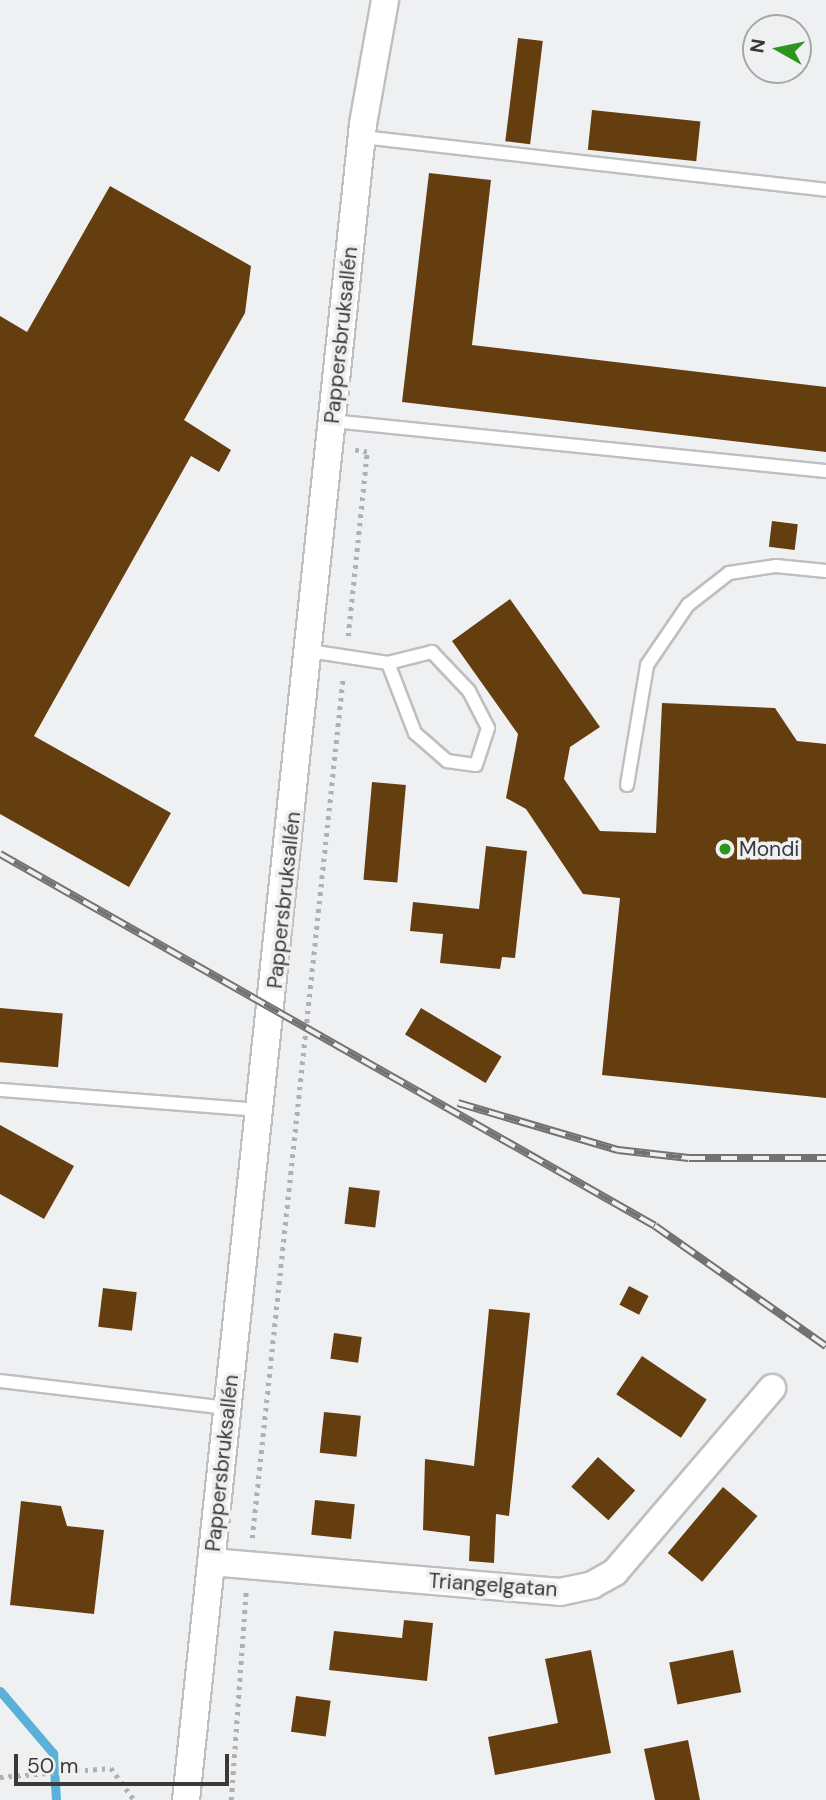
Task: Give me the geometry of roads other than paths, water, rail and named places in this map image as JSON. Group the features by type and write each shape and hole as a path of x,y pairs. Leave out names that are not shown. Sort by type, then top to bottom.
{"street":[{"name":"Pappersbruksallén","path":"186,1800 362,137 385,0"},
{"name":"Triangelgatan","path":"211,1562 560,1592 592,1585 615,1572 772,1388"}],"lane":[{"path":"362,137 826,190"},
{"path":"332,421 826,471"},
{"path":"627,785 646,664 688,605 729,573 776,566 826,571"},
{"path":"309,651 388,663 432,652 469,691 488,729 476,765 447,761 415,733 388,663"},
{"path":"0,1090 261,1110"},
{"path":"0,1381 227,1408"}],"waterway":[{"path":"0,1691 53,1753 56,1800"}],"railway":[{"path":"0,854 655,1226 826,1346"},
{"path":"458,1103 618,1150 689,1158 826,1158"}],"place":[{"name":"Mondi","path":"725,849"}]}
